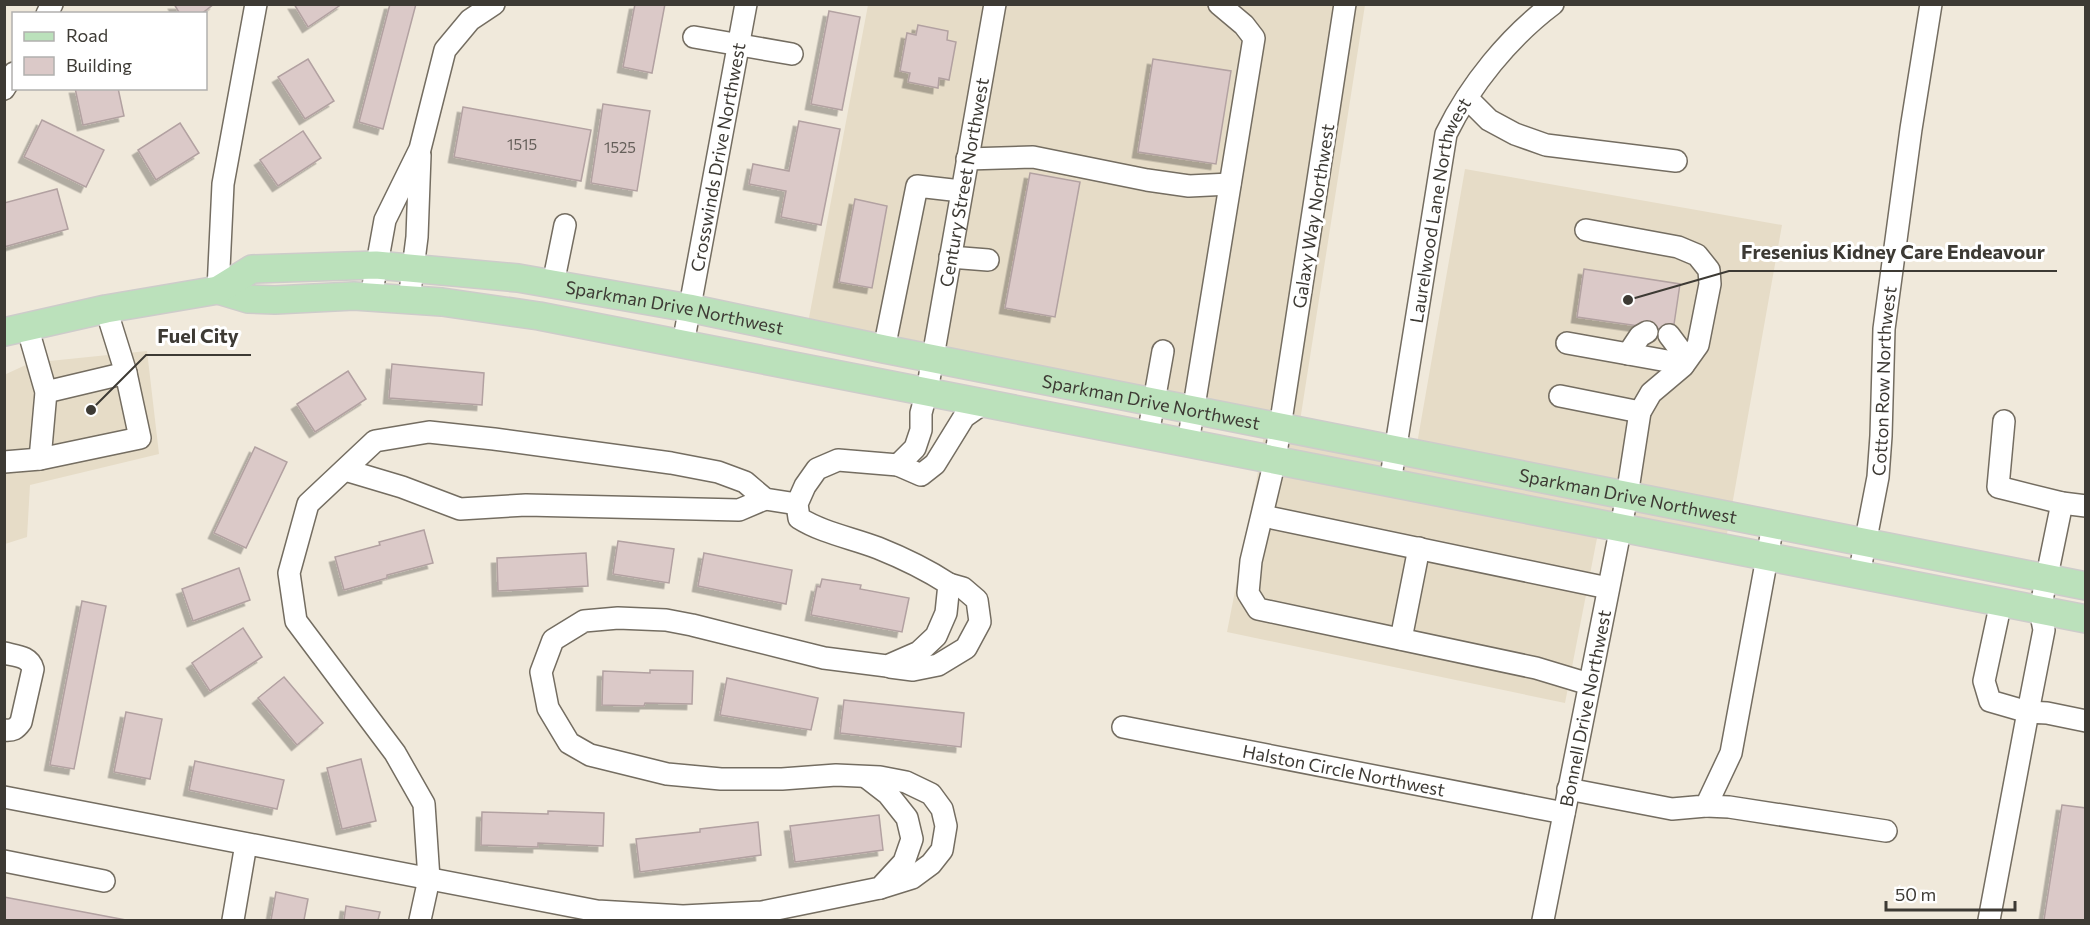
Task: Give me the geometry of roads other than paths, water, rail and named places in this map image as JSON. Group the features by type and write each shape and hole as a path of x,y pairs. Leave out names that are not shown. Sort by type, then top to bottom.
{"main road":[{"name":"Sparkman Drive Northwest","path":"16,329 106,309 218,290 252,269 376,265 518,278 689,308 884,349 2085,586"},
{"name":"Sparkman Drive Northwest","path":"218,290 248,299 354,296 442,302 539,316 2085,619"}],"street":[{"path":"218,290 223,184 256,4"},
{"path":"371,297 385,220 420,149 445,50 470,20 494,4"},
{"name":"Crosswinds Drive Northwest","path":"683,344 746,4"},
{"name":"Century Street Northwest","path":"898,465 915,448 921,430 921,413 927,392 994,4"},
{"path":"1188,443 1254,38 1219,4"},
{"name":"Galaxy Way Northwest","path":"1345,4 1275,460 1251,561 1248,593 1258,609 1536,668 1589,684"},
{"name":"Laurelwood Lane Northwest","path":"1389,483 1446,134 1481,78 1534,18 1553,4"},
{"name":"Cotton Row Northwest","path":"1859,575 1878,477 1886,318 1911,129 1931,4"},
{"path":"694,36 792,54"},
{"path":"4,89 12,76"},
{"path":"1467,98 1490,120 1515,134 1546,145 1676,161"},
{"path":"409,300 417,237 420,149"},
{"path":"967,159 1033,156 1147,180 1189,186 1230,184"},
{"path":"884,349 916,186 961,191"},
{"path":"553,284 565,225"},
{"path":"1560,396 1641,412 1651,393 1698,345 1710,284 1709,270 1697,255 1678,247 1586,230"},
{"path":"950,256 988,260"},
{"path":"4,462 40,459 140,438 126,373 106,309"},
{"path":"16,329 46,392 40,459"},
{"path":"1628,354 1640,336 1647,332"},
{"path":"1669,335 1678,347 1682,363"},
{"path":"1567,343 1682,363"},
{"path":"1148,435 1163,351"},
{"path":"46,392 126,373"},
{"path":"4,797 621,917 762,912 880,888 912,878 931,864 942,850 946,826 942,809 931,794 906,782 865,777 836,775 782,779 721,779 666,774 590,755 569,743 548,708 541,672 554,640 584,621 618,618 684,623 824,658 913,670 938,665 966,648 980,622 977,600 963,588 949,584 920,565 812,525 799,518 797,504 805,486 817,469 838,460 898,465 921,475 935,464 964,417 984,403"},
{"name":"Bonnell Drive Northwest","path":"1543,921 1627,496 1641,412"},
{"path":"2004,421 1998,488 2085,506"},
{"path":"420,921 429,879 424,804 395,753 296,621 289,573 308,504 375,441 429,432 494,439 718,472 745,482 765,499 797,504"},
{"path":"345,470 402,487 460,509 526,505 739,510 765,499"},
{"path":"1989,921 2044,630 2040,610 2062,502"},
{"path":"1263,516 1608,588"},
{"path":"1706,806 1731,753 1773,525"},
{"path":"1401,639 1419,548"},
{"path":"886,666 919,652 936,636 946,614 949,584"},
{"path":"2001,602 1984,681 1990,701 2028,712 2047,712 2085,721"},
{"path":"4,653 28,659 33,669 21,722 11,731 4,730"},
{"name":"Halston Circle Northwest","path":"1123,727 1564,813"},
{"path":"865,777 888,794 907,818 912,839 904,862 880,888"},
{"path":"1568,789 1672,809 1706,806 1729,807 1886,831"},
{"path":"232,921 246,844"},
{"path":"4,861 104,881"}],"place":[{"name":"Fresenius Kidney Care Endeavour","path":"1628,300"},
{"name":"Fuel City","path":"91,410"}]}
